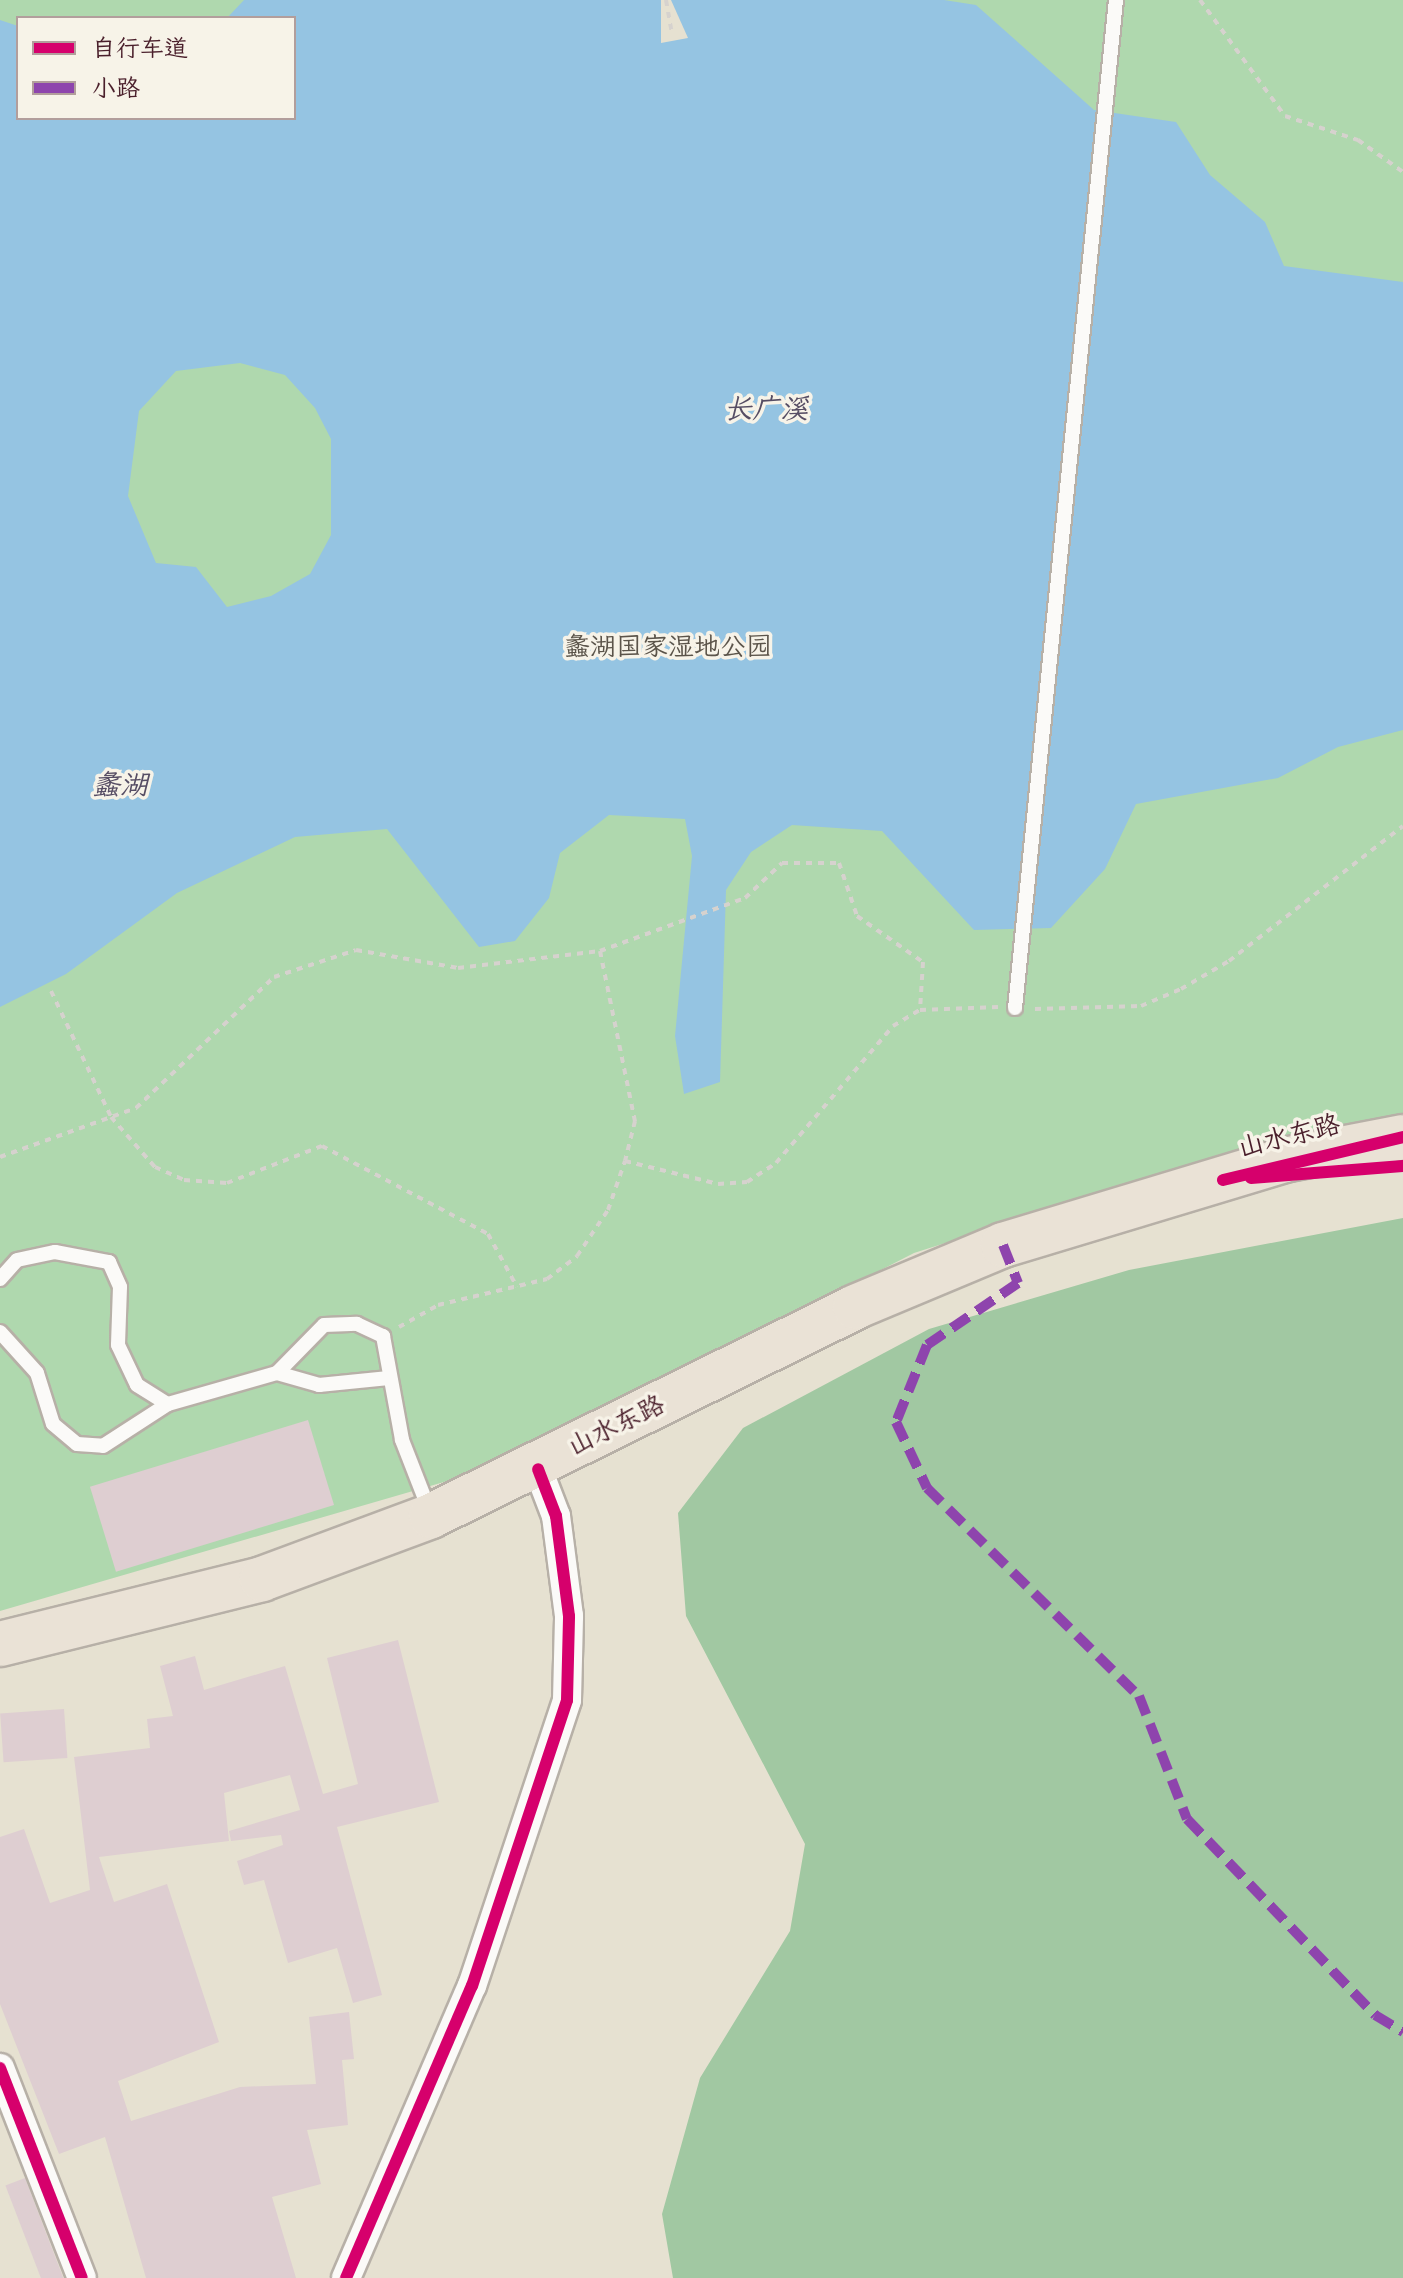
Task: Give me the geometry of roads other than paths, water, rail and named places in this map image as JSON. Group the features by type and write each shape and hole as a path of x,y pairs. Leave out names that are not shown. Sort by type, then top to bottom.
{"highway":[{"name":"山水东路","path":"0,1644 262,1579 431,1516 538,1469 953,1263 1223,1180 1403,1137"},
{"name":"山水东路","path":"1223,1180 1403,1166"}],"street":[{"path":"346,2278 472,1986 567,1700 569,1616 556,1516 538,1469"},
{"path":"0,2068 82,2278"}],"lane":[{"path":"1015,1008 1116,0"},
{"path":"0,1279 17,1260 55,1252 109,1262 120,1287 118,1345 137,1385 168,1404"},
{"path":"0,1332 37,1373 53,1424 77,1444 103,1446 168,1404 277,1373 324,1325 357,1324 383,1336 402,1440 431,1516"},
{"path":"277,1373 319,1385 389,1378"}],"water":[{"name":"长广溪","path":"244,0 944,0 976,5 1094,110 1176,122 1210,175 1265,222 1284,266 1403,282 1403,730 1338,747 1278,778 1136,804 1105,869 1051,928 974,930 882,831 792,825 751,852 726,890 720,1082 684,1094 675,1036 692,856 685,819 609,815 560,853 549,898 515,941 479,947 387,829 295,837 177,893 66,974 0,1007 0,20 16,25 16,120 296,120 296,16 229,16","holes":["240,363 285,375 315,408 331,439 331,535 310,574 271,596 227,607 196,567 156,563 128,496 139,411 176,371"]}],"park label":[{"name":"蠡湖国家湿地公园","path":"668,651"}],"water label":[{"name":"蠡湖","path":"120,789"}]}
